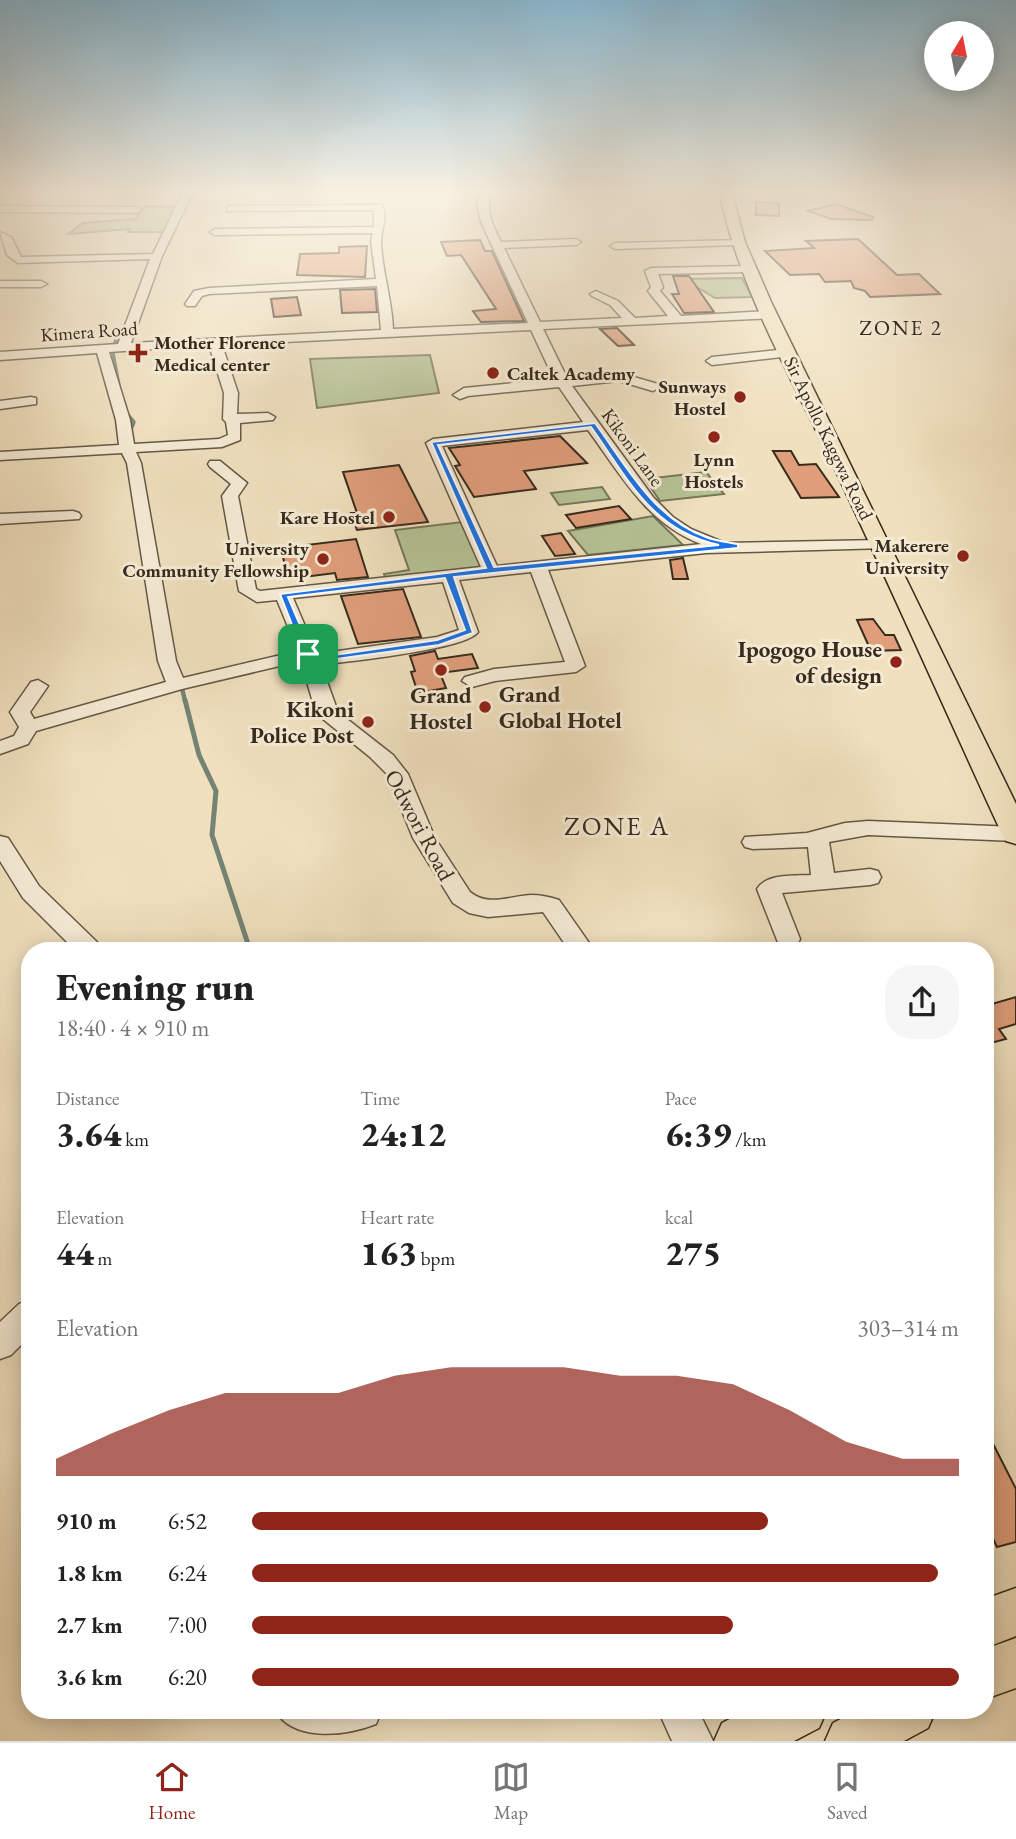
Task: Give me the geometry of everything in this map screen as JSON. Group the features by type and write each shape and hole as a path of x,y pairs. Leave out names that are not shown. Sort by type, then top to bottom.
{"main road":[{"name":"Sir Apollo Kaggwa Road","path":"750,271 1016,834"},
{"path":"994,1621 1016,1612"},
{"path":"994,1671 1016,1663"},
{"path":"740,1741 783,1719"},
{"path":"851,1741 893,1719"}],"street":[{"path":"123,348 151,271"},
{"path":"379,271 386,304 387,334"},
{"name":"Kikoni Lane","path":"509,271 561,380 647,500 667,520 703,539 735,546"},
{"path":"651,271 657,287 654,291 678,320"},
{"path":"191,304 198,293 209,290 380,282"},
{"path":"0,284 41,285"},
{"path":"596,294 614,303 633,323"},
{"name":"Kimera Road","path":"0,356 215,342 769,315"},
{"path":"0,457 222,443 235,437 233,420 229,416 230,388 216,353 215,342"},
{"path":"102,349 123,420 127,449 134,463 167,661 177,684"},
{"path":"712,361 787,353"},
{"path":"460,395 468,391 561,380 623,377 653,387"},
{"path":"0,405 31,401"},
{"path":"233,420 268,417"},
{"path":"491,570 433,443 593,425"},
{"path":"215,464 239,483 230,496 249,594 264,597 537,565 735,546 881,545"},
{"path":"0,519 73,516"},
{"path":"472,681 494,674 576,666 537,565"},
{"path":"0,748 21,740 29,727 177,684 309,658 439,642 467,634 470,632 449,575"},
{"name":"Odwori Road","path":"283,596 309,658 323,703 332,718 369,745 395,770 419,826 451,886 466,903 488,909 545,904 555,909 577,942"},
{"path":"29,727 20,712 38,686"},
{"path":"753,842 817,839 845,830 868,828 1016,834"},
{"path":"817,839 823,867 822,882"},
{"path":"0,843 31,892 82,942"},
{"path":"788,939 769,889 775,886 870,877"},
{"path":"682,1719 693,1741"}],"green space":[{"path":"742,278 752,297 715,298 700,289 686,288 680,279"},
{"path":"430,355 439,393 317,408 310,359"},
{"path":"706,472 724,494 660,501 645,479"},
{"path":"602,487 610,499 559,505 551,493"},
{"path":"653,516 683,545 588,555 568,531"},
{"path":"462,522 481,568 386,579 384,574 409,570 395,530"}],"building":[{"path":"298,271 365,271 365,277 297,275"},
{"path":"472,271 501,271 524,321 481,322 473,311 496,309"},
{"path":"786,271 893,271 897,275 919,274 940,294 870,297 865,291 854,288 851,281 825,282 819,274 790,275"},
{"path":"673,276 689,276 714,312 684,313 672,294 679,294"},
{"path":"375,289 377,312 342,313 340,290"},
{"path":"297,297 301,315 274,317 271,299"},
{"path":"617,328 634,345 618,346 600,329"},
{"path":"560,436 587,463 524,471 536,489 474,497 455,466 460,465 449,448"},
{"path":"773,451 791,451 799,465 816,464 839,497 801,498"},
{"path":"399,465 428,522 357,530 351,513 357,513 343,472"},
{"path":"619,506 631,519 576,528 566,515"},
{"path":"561,533 575,554 555,556 542,536"},
{"name":"University Community Fellowship","path":"356,539 368,577 337,580 335,573 288,579 281,548"},
{"path":"683,558 688,579 673,579 670,560"},
{"path":"403,589 421,637 358,644 341,596"},
{"path":"873,619 885,635 894,635 901,650 871,651 857,620"},
{"name":"Grand Hostel","path":"435,651 438,659 472,654 478,668 440,673 446,688 418,693 411,672 415,671 410,656"},
{"path":"1016,997 1016,1024 999,1029 1006,1039 994,1042 994,1003"},
{"path":"994,1446 1016,1489 1016,1542 997,1547 994,1541"}],"waterway":[{"path":"115,342 128,321"},
{"path":"113,353 120,391"},
{"path":"125,411 134,422 130,432 134,449"},
{"path":"181,684 185,701"},
{"path":"185,700 199,755 216,791 212,835 247,942"}],"place":[{"name":"Mother Florence Medical center","path":"138,353"},
{"name":"Caltek Academy","path":"493,373"},
{"name":"Sunways Hostel","path":"740,397"},
{"name":"Lynn Hostels","path":"714,437"},
{"name":"Kare Hostel","path":"389,517"},
{"name":"Makerere University","path":"963,556"},
{"name":"University Community Fellowship","path":"323,559"},
{"name":"Ipogogo House of design","path":"896,662"},
{"name":"Grand Hostel","path":"441,670"},
{"name":"Grand Global Hotel","path":"485,707"},
{"name":"Kikoni Police Post","path":"368,722"}],"district":[{"name":"ZONE 2","path":"901,328"},
{"name":"ZONE A","path":"617,826"}],"route":[{"path":"308,654 283,596 491,570 735,546 703,539 685,532 667,520 647,500 593,425 433,443 491,570 449,575 470,632 439,642 310,662 308,654"}]}
